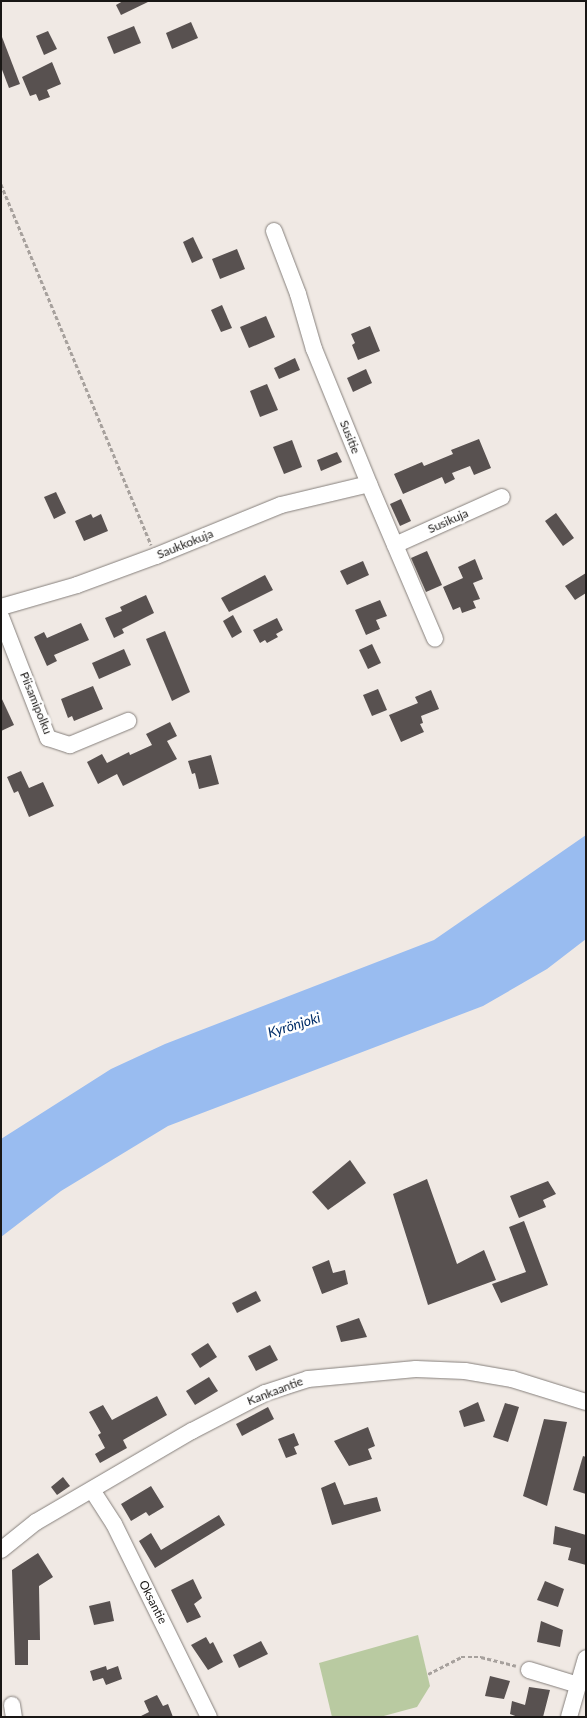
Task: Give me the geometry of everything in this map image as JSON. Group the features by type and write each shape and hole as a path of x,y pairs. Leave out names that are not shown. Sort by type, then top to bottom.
{"street":[{"name":"Susitie","path":"274,231 298,294 314,349 368,484 435,639"},
{"name":"Saukkokuja","path":"1,608 77,585 156,556 281,505 368,484"},
{"name":"Susikuja","path":"395,545 502,497"},
{"name":"Piisamipolku","path":"1,617 48,738 70,745 128,721"},
{"name":"Kankaantie","path":"1,1550 36,1522 192,1431 265,1393 308,1379 416,1369 465,1371 512,1379 586,1402"},
{"name":"Oksantie","path":"92,1490 114,1524 209,1717"},
{"path":"569,1717 586,1658"},
{"path":"529,1670 578,1685"}],"path":[{"path":"1,184 156,556"},
{"path":"428,1674 461,1657 480,1657 529,1670"}],"green space":[{"path":"418,1635 430,1686 417,1707 380,1717 332,1717 319,1663"}],"water":[{"name":"Kyrönjoki","path":"586,835 586,939 547,969 483,1006 168,1126 61,1191 1,1237 1,1139 111,1069 165,1044 434,940"}],"building":[{"path":"123,1 150,1 121,15 116,5"},
{"path":"191,22 198,38 172,49 166,33"},
{"path":"134,26 141,43 114,54 107,37"},
{"path":"48,31 57,49 44,55 36,36"},
{"path":"2,37 20,84 9,88 1,67"},
{"path":"52,62 61,84 47,90 50,97 39,101 36,94 30,96 22,77"},
{"path":"193,237 203,258 192,263 183,242"},
{"path":"237,249 245,269 220,279 212,259"},
{"path":"222,305 232,328 221,332 211,310"},
{"path":"266,316 275,337 249,348 240,327"},
{"path":"370,326 380,351 358,360 352,345 355,343 351,334"},
{"path":"295,358 300,370 279,379 274,368"},
{"path":"366,369 372,383 353,392 347,378"},
{"path":"267,384 278,410 260,417 250,391"},
{"path":"479,439 491,468 474,475 470,466 452,473 455,479 445,484 442,477 403,494 394,474 422,462 424,466 453,454 451,450"},
{"path":"292,440 302,467 284,474 273,447"},
{"path":"337,452 342,462 321,471 317,460"},
{"path":"56,492 66,513 54,519 44,497"},
{"path":"401,499 411,521 400,526 390,504"},
{"path":"556,513 574,538 563,546 545,521"},
{"path":"91,514 93,518 101,514 108,531 84,541 75,521"},
{"path":"427,551 442,585 426,592 411,558"},
{"path":"475,559 483,579 473,583 480,599 473,601 476,608 462,613 460,607 453,610 443,587 463,578 458,567"},
{"path":"363,561 369,575 347,585 340,571"},
{"path":"586,573 586,593 575,600 565,586"},
{"path":"265,575 273,590 229,612 221,598"},
{"path":"146,595 154,613 122,629 124,633 114,638 105,618 122,611 120,607"},
{"path":"380,600 387,616 376,620 380,629 366,635 355,610"},
{"path":"233,615 242,632 232,638 223,621"},
{"path":"277,618 283,630 276,634 278,637 267,643 265,640 260,643 253,630"},
{"path":"81,623 89,640 54,655 57,661 47,666 34,637 44,632 47,638"},
{"path":"165,631 190,692 172,701 146,639"},
{"path":"372,644 381,663 368,669 359,650"},
{"path":"124,649 131,665 99,679 92,663"},
{"path":"93,686 103,709 74,721 72,716 68,718 61,699"},
{"path":"378,689 387,710 372,716 363,695"},
{"path":"431,690 439,709 421,716 423,723 420,724 424,732 401,742 389,715 418,703 415,697"},
{"path":"1,697 14,725 1,731"},
{"path":"170,722 177,736 167,741 177,759 123,786 117,774 98,784 87,762 102,754 107,763 129,752 130,755 152,745 146,734"},
{"path":"211,755 219,784 199,789 195,773 192,774 188,761"},
{"path":"21,771 29,788 43,782 54,806 29,817 18,791 14,793 7,777"},
{"path":"350,1160 366,1183 328,1210 312,1192"},
{"path":"427,1179 457,1264 484,1250 496,1280 428,1305 393,1194"},
{"path":"548,1181 556,1194 543,1200 546,1207 519,1218 510,1196"},
{"path":"524,1221 548,1285 501,1303 492,1284 526,1272 509,1227"},
{"path":"329,1260 333,1273 345,1270 348,1284 322,1294 312,1267"},
{"path":"256,1291 261,1301 237,1313 232,1303"},
{"path":"359,1318 367,1337 341,1342 336,1326"},
{"path":"208,1343 217,1357 200,1368 191,1354"},
{"path":"270,1345 278,1360 256,1371 248,1356"},
{"path":"209,1377 218,1391 195,1405 186,1391"},
{"path":"157,1396 167,1415 123,1440 127,1448 100,1463 95,1454 105,1448 98,1435 101,1433 89,1412 103,1405 112,1420"},
{"path":"478,1402 485,1421 464,1427 459,1411"},
{"path":"505,1403 519,1407 508,1442 493,1437"},
{"path":"268,1407 274,1419 242,1436 236,1424"},
{"path":"544,1419 567,1422 547,1506 523,1496"},
{"path":"368,1427 375,1446 368,1449 372,1459 349,1466 334,1441"},
{"path":"294,1433 299,1445 294,1447 297,1454 286,1458 278,1439"},
{"path":"583,1456 586,1457 586,1494 573,1490"},
{"path":"63,1477 70,1486 57,1495 51,1487"},
{"path":"335,1482 344,1505 377,1497 381,1511 332,1525 321,1488"},
{"path":"151,1486 164,1507 149,1516 146,1512 131,1521 121,1504"},
{"path":"219,1515 225,1525 155,1568 139,1541 151,1533 161,1550"},
{"path":"555,1526 586,1535 586,1565 568,1560 571,1548 553,1544"},
{"path":"38,1553 53,1577 39,1586 40,1640 28,1640 28,1665 15,1665 12,1570"},
{"path":"193,1579 202,1598 194,1604 201,1617 187,1623 171,1590"},
{"path":"545,1581 564,1589 558,1607 537,1600"},
{"path":"110,1601 114,1621 94,1625 89,1606"},
{"path":"541,1621 563,1630 560,1647 537,1642"},
{"path":"206,1637 210,1644 213,1642 223,1662 208,1670 191,1645"},
{"path":"261,1641 268,1654 239,1668 233,1655"},
{"path":"106,1666 107,1670 118,1666 122,1679 106,1685 103,1678 93,1681 90,1671"},
{"path":"490,1676 510,1681 504,1699 485,1696"},
{"path":"529,1687 550,1690 543,1717 518,1717 510,1714 512,1701 525,1705"},
{"path":"157,1695 163,1706 168,1704 173,1717 139,1717 149,1712 144,1701"}]}
